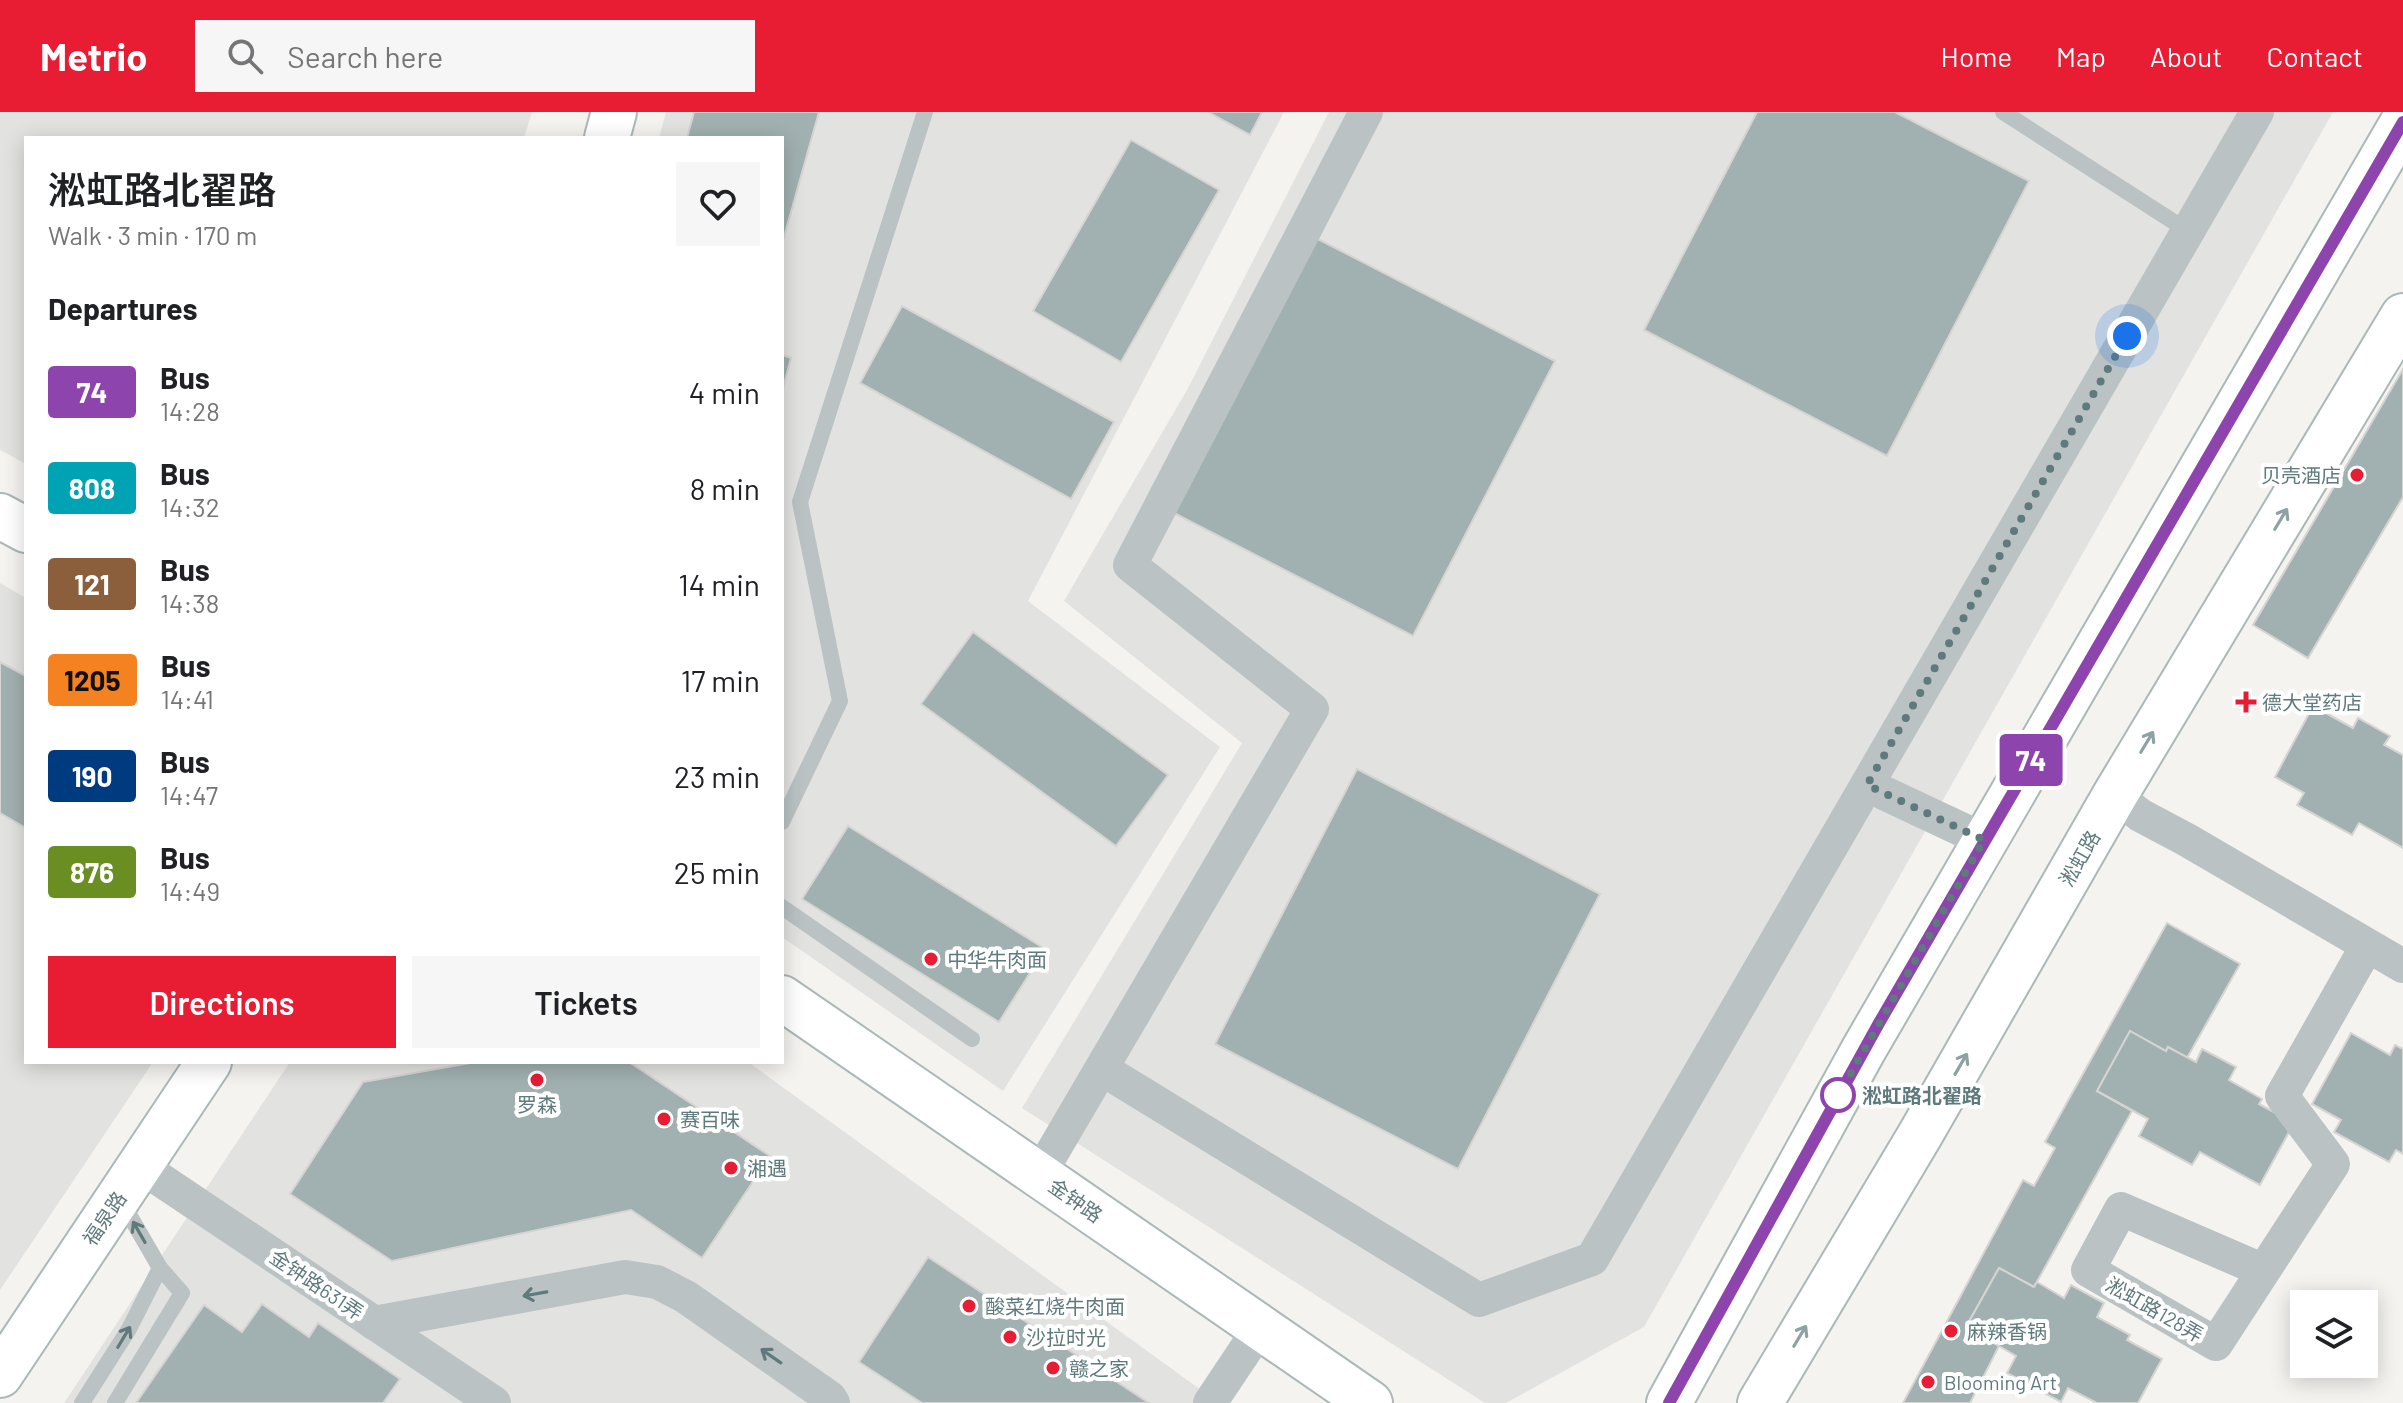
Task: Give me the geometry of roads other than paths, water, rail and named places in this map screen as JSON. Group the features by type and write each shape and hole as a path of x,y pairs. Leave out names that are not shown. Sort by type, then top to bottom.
{"main road":[{"path":"608,136 614,112"},
{"path":"1669,1403 1864,1049 2403,122"},
{"name":"淞虹路","path":"1760,1403 1920,1135 2115,795 2403,316"},
{"path":"0,516 24,529"},
{"name":"金钟路","path":"784,999 1370,1403"},
{"name":"福泉路","path":"0,1375 208,1064"}],"street":[{"path":"1039,1175 1312,709 1130,565 1366,112"},
{"path":"1102,1069 1479,1300 1592,1259 2257,112"},
{"path":"1867,785 1984,840"},
{"path":"2115,795 2140,815 2403,966"},
{"name":"淞虹路128弄","path":"2262,1270 2121,1209 2088,1270 2216,1344 2333,1164 2282,1096 2367,946"},
{"name":"金钟路631弄","path":"129,1181 374,1323 494,1403"},
{"path":"374,1323 625,1277 657,1282 686,1297 833,1403"},
{"path":"1210,1403 1260,1328"}],"lane":[{"path":"784,818 840,701 800,502 925,112"},
{"path":"2003,112 2188,231"},
{"path":"784,908 972,1039"},
{"path":"115,1403 182,1293 160,1268 129,1181"},
{"path":"82,1403 129,1329 160,1268"}],"place":[{"name":"贝壳酒店","path":"2357,475"},
{"name":"德大堂药店","path":"2246,702"},
{"name":"中华牛肉面","path":"931,959"},
{"name":"罗森","path":"537,1080"},
{"name":"淞虹路北翟路","path":"1838,1095"},
{"name":"赛百味","path":"664,1119"},
{"name":"湘遇","path":"731,1168"},
{"name":"酸菜红烧牛肉面","path":"969,1306"},
{"name":"麻辣香锅","path":"1951,1331"},
{"name":"沙拉时光","path":"1010,1337"},
{"name":"赣之家","path":"1053,1368"},
{"name":"Blooming Art","path":"1928,1382"}]}
